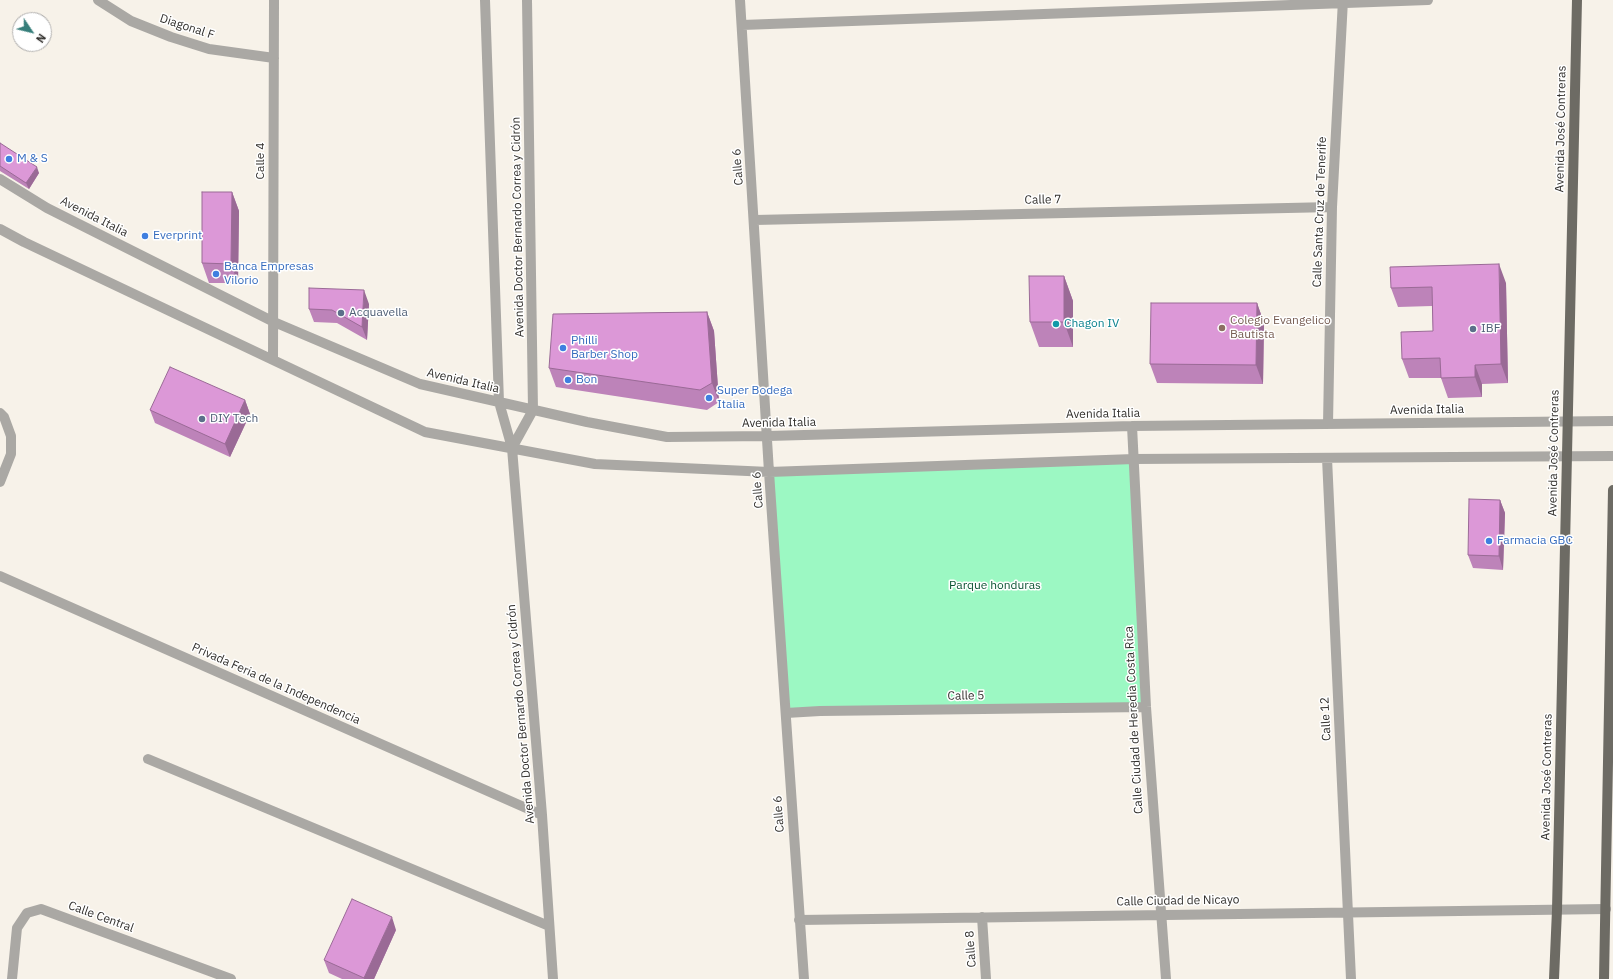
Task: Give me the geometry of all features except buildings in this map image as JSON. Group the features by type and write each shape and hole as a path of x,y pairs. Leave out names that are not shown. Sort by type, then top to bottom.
{"main road":[{"name":"Avenida José Contreras","path":"1554,979 1577,0"},
{"path":"1604,979 1613,490"}],"street":[{"name":"Diagonal F","path":"98,0 131,21 171,37 210,49 274,58"},
{"name":"Calle 4","path":"273,360 274,0"},
{"name":"Avenida Doctor Bernardo Correa y Cidrón","path":"485,0 499,402 512,448 542,815 553,979"},
{"name":"Avenida Doctor Bernardo Correa y Cidrón","path":"512,448 533,410 528,0"},
{"name":"Calle 6","path":"740,0 755,220 769,472 804,979"},
{"path":"742,25 1428,0"},
{"name":"Calle Santa Cruz de Tenerife","path":"1328,424 1332,207 1343,2"},
{"name":"Avenida Italia","path":"0,179 47,208 274,322 420,384 588,422 667,437 768,436 1132,426 1613,421"},
{"name":"Calle 7","path":"755,220 1332,207"},
{"path":"0,229 24,242 425,432 595,464 769,472 1134,459 1613,456"},
{"path":"0,414 4,417 11,436 12,454 0,482"},
{"name":"Calle Ciudad de Heredia Costa Rica","path":"1132,426 1146,707 1160,915 1166,979"},
{"name":"Calle 12","path":"1327,458 1351,979"},
{"name":"Privada Feria de la Independencia","path":"0,576 542,815"},
{"name":"Calle 5","path":"786,712 820,710 1146,707"},
{"path":"148,759 549,926"},
{"name":"Calle Central","path":"12,979 17,928 26,913 41,909 231,979"},
{"name":"Calle Ciudad de Nicayo","path":"799,920 1606,909"},
{"name":"Calle 8","path":"982,917 986,979"}],"green space":[{"name":"Parque honduras","path":"1134,459 1146,707 786,713 769,472"}],"place":[{"name":"M & S","path":"9,159"},
{"name":"Everprint","path":"145,236"},
{"name":"Banca Empresas Vilorio","path":"216,274"},
{"name":"Acquavella","path":"341,313"},
{"name":"Chagon IV","path":"1056,324"},
{"name":"Colegio Evangelico Bautista","path":"1222,328"},
{"name":"IBF","path":"1473,329"},
{"name":"Philli Barber Shop","path":"563,348"},
{"name":"Bon","path":"568,380"},
{"name":"Super Bodega Italia","path":"709,398"},
{"name":"DIY Tech","path":"202,419"},
{"name":"Farmacia GBC","path":"1489,541"}]}
